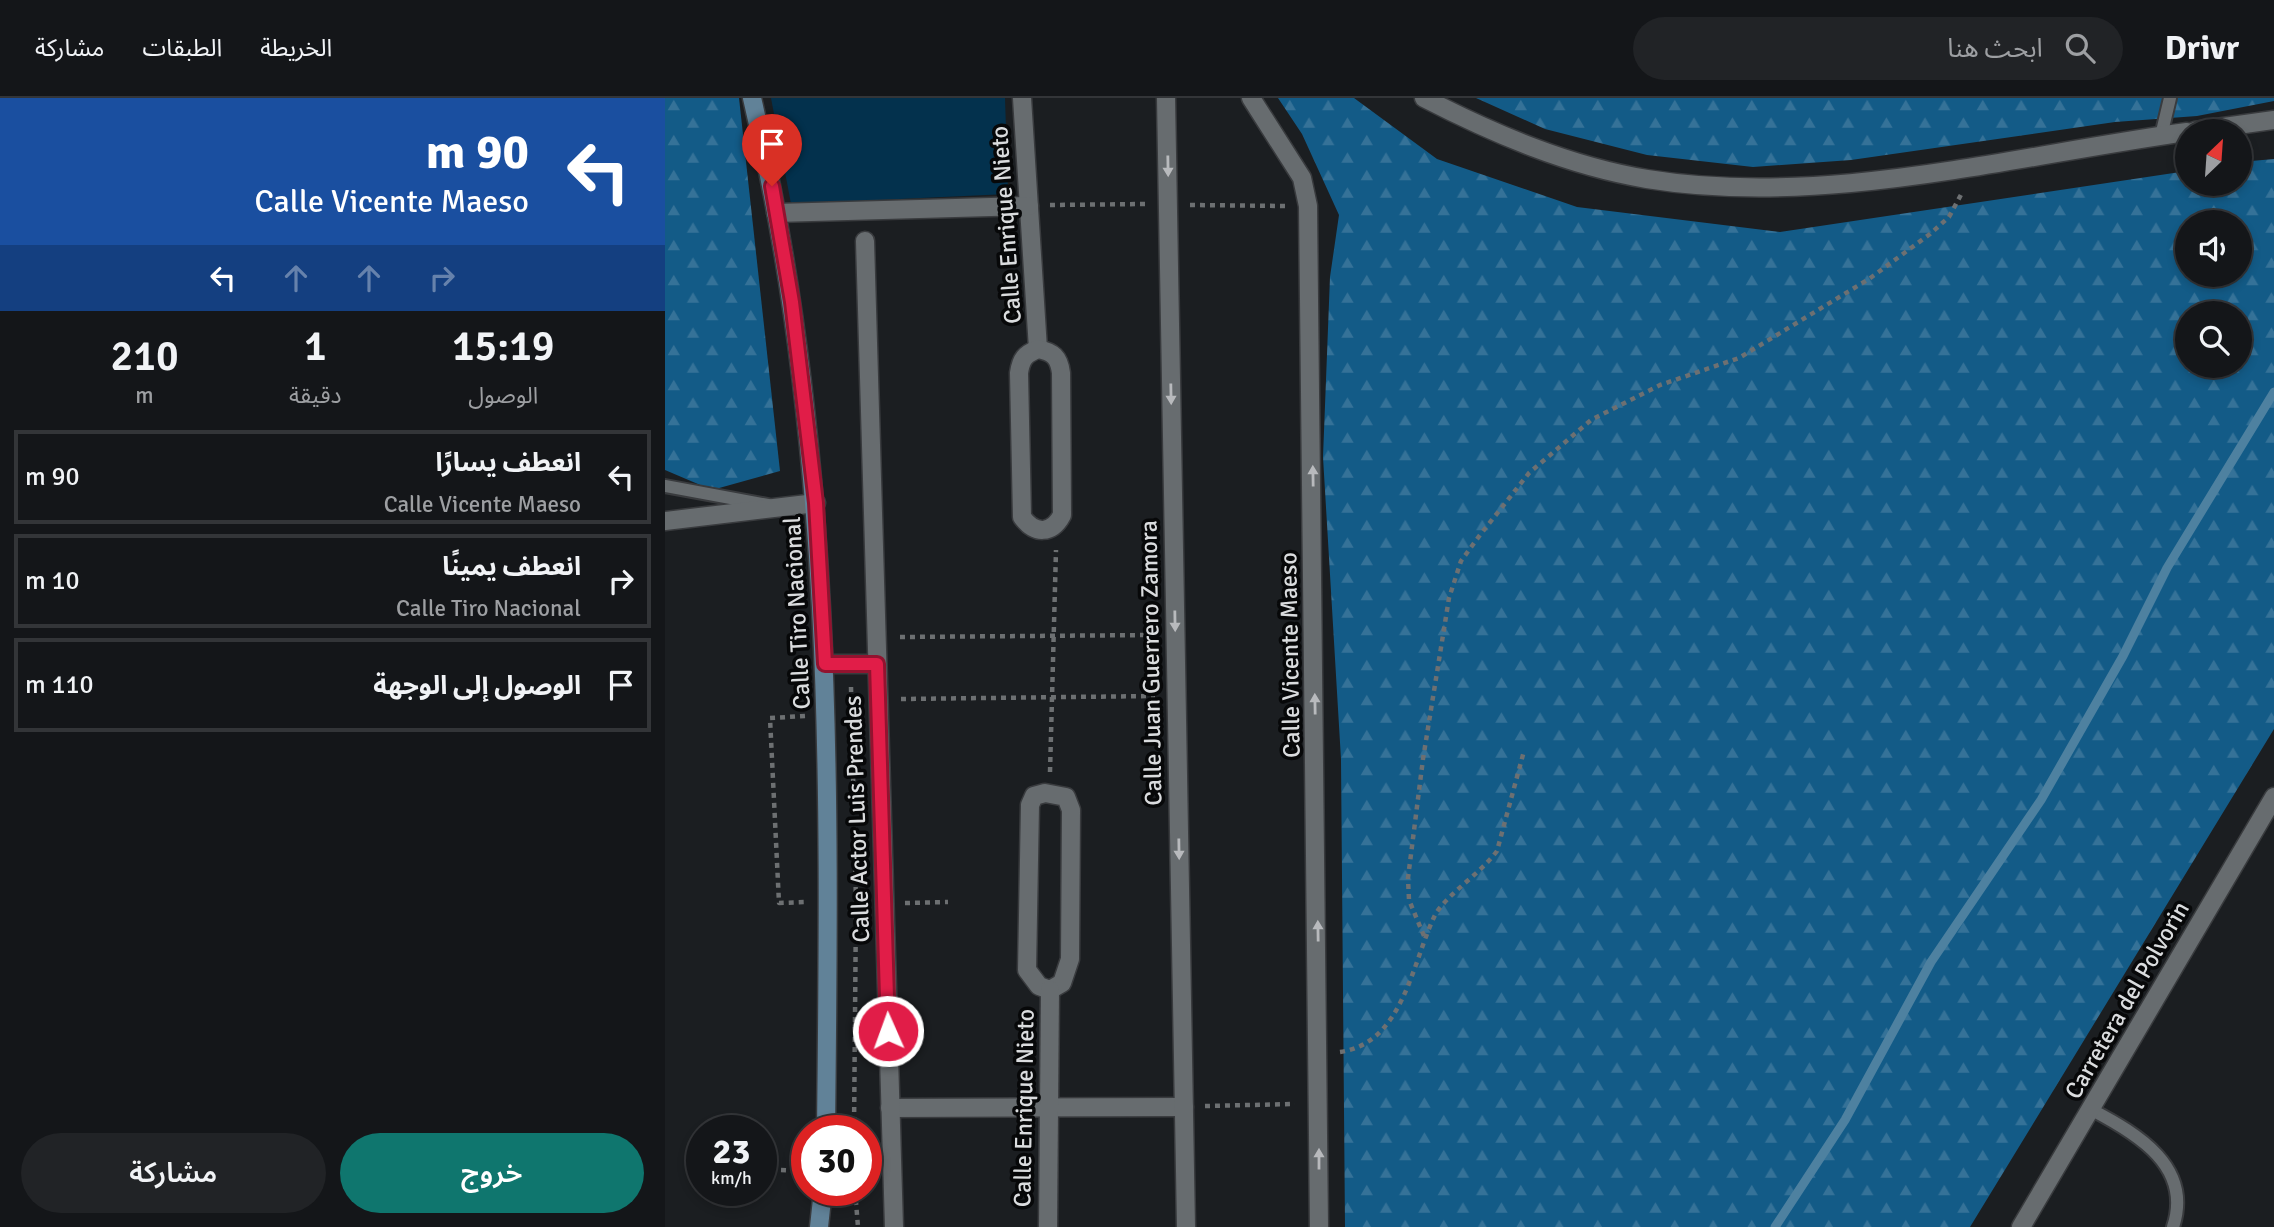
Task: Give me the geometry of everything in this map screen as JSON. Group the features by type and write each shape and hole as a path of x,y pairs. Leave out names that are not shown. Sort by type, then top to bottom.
{"main road":[{"name":"Calle Tiro Nacional","path":"752,98 792,302 816,503 825,664 830,902 826,1115"},
{"path":"820,1227 822,1206"}],"street":[{"name":"Calle Enrique Nieto","path":"1022,98 1038,349"},
{"name":"Calle Juan Guerrero Zamora","path":"1166,98 1186,1227"},
{"name":"Calle Vicente Maeso","path":"1251,98 1302,178 1308,206 1319,1227"},
{"path":"1424,98 1474,124 1554,155 1646,178 1724,187 1807,186 1884,179 2175,134"},
{"path":"2252,123 2274,120"},
{"path":"776,213 1029,206"},
{"name":"Calle Actor Luis Prendes","path":"865,241 894,1227"},
{"name":"Calle Enrique Nieto","path":"1038,349 1050,352 1059,361 1062,373 1062,515 1057,524 1048,530 1038,530 1028,526 1022,517 1019,373 1021,362 1028,353 1038,349"},
{"path":"665,521 816,503"},
{"path":"825,664 877,664"},
{"name":"Calle Enrique Nieto","path":"1049,793 1066,797 1071,810 1070,958 1062,983 1050,990 1039,986 1027,970 1030,804 1034,796 1049,793"},
{"name":"Carretera del Polvorin","path":"2021,1227 2274,797"},
{"name":"Calle Enrique Nieto","path":"1048,1227 1050,990"},
{"path":"890,1108 1184,1107"}],"lane":[{"path":"2161,136 2170,98"},
{"path":"665,486 783,507"},
{"path":"2092,1110 2140,1138 2161,1157 2179,1197 2173,1227"}],"path":[{"path":"1424,936 1409,900 1408,878 1423,759 1449,598 1461,561 1529,474 1591,420 1660,385 1739,358 1869,279 1930,234 1949,217 1964,190 1964,166"},
{"path":"1049,793 1057,524"},
{"path":"876,638 1175,634"},
{"path":"850,664 856,902 854,1115"},
{"path":"851,698 878,700 1176,695"},
{"path":"779,903 770,718 851,715"},
{"path":"1318,1055 1351,1051 1368,1044 1394,1014 1424,936 1446,898 1488,863 1497,851 1524,751"},
{"path":"1184,1107 1318,1103"},
{"path":"781,1170 791,1170"},
{"path":"856,1206 858,1227"}],"green space":[{"path":"665,98 739,98 780,471 712,490 665,470"},
{"path":"1278,98 1354,98 1437,159 1577,207 1780,232 2175,173 2175,196 2252,196 2252,161 2274,159 2274,729 1970,1227 1345,1227 1341,759 1323,457 1330,277 1339,215 1302,134"},
{"path":"1476,98 2274,98 2274,101 2197,116 2115,122 1851,160 1753,167 1647,155 1545,129"}],"shaded area":[{"path":"771,98 1005,98 1008,194 791,204"}],"waterway":[{"path":"1775,1227 1845,1120 1931,962 2041,800 2123,656 2167,568 2274,392"}],"route":[{"path":"772,186 792,302 816,503 825,664 877,664 888,1031"}]}
